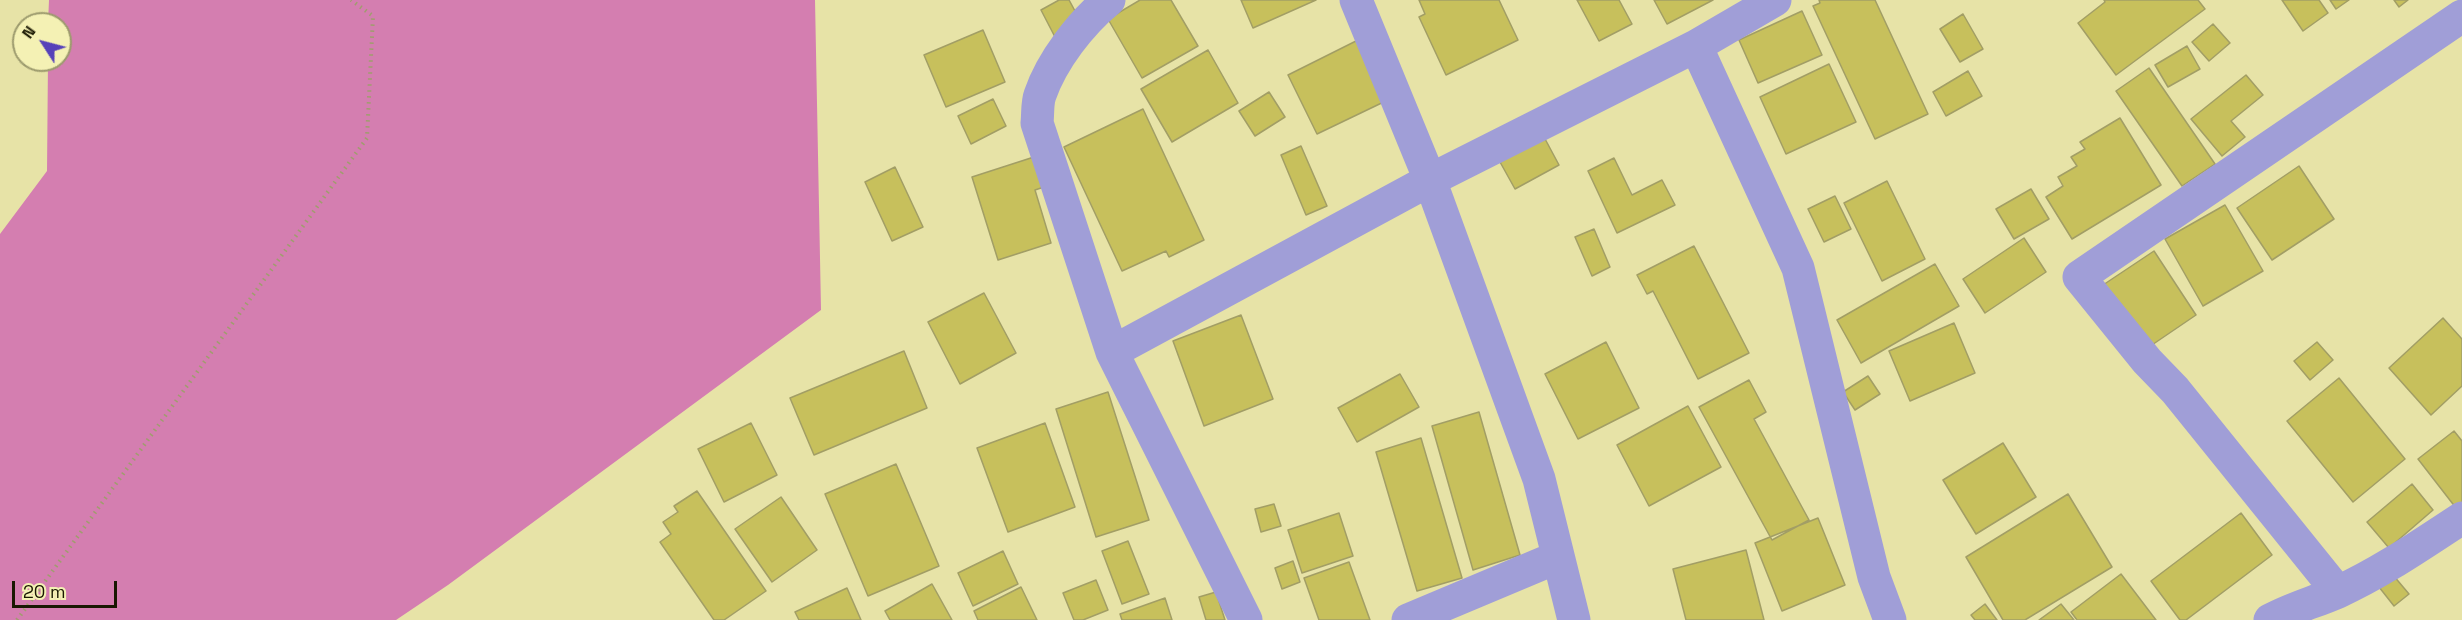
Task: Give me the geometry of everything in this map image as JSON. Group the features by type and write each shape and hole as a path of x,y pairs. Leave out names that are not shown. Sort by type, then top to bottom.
{"street":[{"path":"1109,0 1093,13 1060,57 1040,96 1037,123 1112,352 1246,620"},
{"path":"1356,0 1430,180 1539,479 1574,620"},
{"path":"1112,352 1430,180 1696,46 1774,0"},
{"path":"2338,592 2175,390 2147,361 2079,277 2462,16"},
{"path":"1696,46 1798,268 1874,577 1890,620"},
{"path":"2270,620 2294,607 2338,592 2402,558 2462,518"},
{"path":"1408,620 1558,557"}],"path":[{"path":"16,620 367,138 374,16 351,0"}],"shaded area":[{"path":"49,0 815,0 821,310 448,585 396,620 0,620 0,234 47,171 48,72 72,72 72,12 48,12"}],"building":[{"path":"1059,0 1069,0 1081,22 1055,37 1041,10"},
{"path":"1140,0 1171,0 1198,46 1142,78 1108,19"},
{"path":"1241,0 1316,0 1253,28"},
{"path":"1419,0 1499,0 1518,40 1446,75 1419,17 1425,14"},
{"path":"1577,0 1619,0 1632,24 1599,41"},
{"path":"1654,0 1713,0 1667,24"},
{"path":"1819,0 1875,0 1928,114 1875,139 1813,6 1820,3"},
{"path":"2104,0 2198,0 2205,9 2116,75 2078,23 2105,2"},
{"path":"2282,0 2319,0 2328,13 2303,31"},
{"path":"2330,0 2349,0 2336,9"},
{"path":"2394,0 2408,0 2399,7"},
{"path":"1802,11 1822,55 1758,83 1739,40"},
{"path":"1963,14 1983,49 1960,62 1940,29"},
{"path":"2213,24 2230,43 2209,61 2192,42"},
{"path":"983,30 1005,82 946,107 924,55"},
{"path":"1362,38 1392,98 1317,134 1288,75"},
{"path":"2187,46 2200,69 2168,87 2155,65"},
{"path":"1208,50 1238,103 1172,142 1141,89"},
{"path":"1829,64 1856,122 1786,154 1760,97"},
{"path":"2149,68 2215,164 2182,186 2116,91"},
{"path":"1968,71 1982,96 1946,116 1933,92"},
{"path":"2246,75 2263,95 2231,121 2245,137 2222,156 2191,119"},
{"path":"1269,92 1285,117 1255,136 1239,111"},
{"path":"993,99 1006,126 971,144 958,116"},
{"path":"1143,109 1204,240 1169,257 1166,251 1122,271 1064,147"},
{"path":"2120,118 2161,185 2072,239 2046,197 2063,186 2058,177 2077,166 2071,157 2085,149 2080,142"},
{"path":"1544,137 1559,165 1515,189 1500,162"},
{"path":"1301,146 1327,206 1306,215 1281,155"},
{"path":"1037,156 1047,186 1035,190 1051,243 998,260 972,177"},
{"path":"1614,158 1632,195 1662,180 1675,205 1617,233 1588,171"},
{"path":"2299,166 2334,219 2272,260 2237,208"},
{"path":"895,167 923,227 892,241 865,182"},
{"path":"1887,181 1925,259 1882,281 1844,203"},
{"path":"2031,189 2049,219 2014,239 1996,209"},
{"path":"1835,196 1851,229 1824,242 1808,209"},
{"path":"2225,205 2263,271 2203,306 2165,239"},
{"path":"1594,229 1610,267 1592,276 1575,237"},
{"path":"2024,238 2046,272 1985,313 1963,279"},
{"path":"1694,246 1749,353 1698,379 1653,291 1647,294 1637,275"},
{"path":"2154,251 2196,315 2146,349 2103,285"},
{"path":"1935,264 1959,306 1861,363 1837,320"},
{"path":"984,293 1016,353 960,384 928,322"},
{"path":"1241,315 1273,399 1204,426 1173,341"},
{"path":"2443,318 2462,339 2462,386 2431,415 2389,368"},
{"path":"1954,323 1975,373 1910,401 1889,351"},
{"path":"1606,342 1639,408 1578,439 1545,374"},
{"path":"2317,342 2333,360 2310,380 2294,361"},
{"path":"904,351 927,408 814,455 790,398"},
{"path":"1400,374 1419,407 1357,442 1338,408"},
{"path":"1868,376 1880,394 1855,410 1843,392"},
{"path":"2339,378 2405,459 2353,502 2287,421"},
{"path":"1749,380 1766,412 1754,419 1809,520 1772,540 1699,407"},
{"path":"1108,392 1149,520 1096,537 1056,409"},
{"path":"1688,406 1721,467 1649,506 1617,445"},
{"path":"1479,412 1520,555 1473,570 1432,426"},
{"path":"751,423 777,475 724,502 698,449"},
{"path":"1045,423 1075,507 1008,532 977,448"},
{"path":"2454,431 2462,441 2462,503 2456,508 2418,459"},
{"path":"1421,438 1462,578 1417,591 1376,452"},
{"path":"2003,443 2036,497 1976,534 1943,480"},
{"path":"896,464 939,566 868,596 825,494"},
{"path":"2412,484 2433,510 2389,548 2367,522"},
{"path":"697,491 766,591 724,620 714,620 660,542 671,534 663,522 678,512 674,506"},
{"path":"2068,494 2112,567 2025,620 2003,620 1966,557"},
{"path":"781,497 817,550 772,582 735,529"},
{"path":"1274,504 1281,526 1261,532 1255,509"},
{"path":"1339,513 1353,556 1302,573 1288,530"},
{"path":"2241,513 2272,555 2186,620 2180,620 2151,581"},
{"path":"1818,518 1845,585 1782,611 1755,543"},
{"path":"1128,541 1149,594 1122,604 1102,551"},
{"path":"1746,550 1764,620 1686,620 1673,569"},
{"path":"1003,551 1018,584 973,606 958,573"},
{"path":"1293,561 1300,582 1282,589 1275,568"},
{"path":"1349,562 1370,620 1319,620 1304,578"},
{"path":"2121,574 2156,620 2077,620 2071,612"},
{"path":"2393,575 2409,594 2394,606 2379,587"},
{"path":"1096,580 1108,610 1083,620 1074,620 1063,593"},
{"path":"932,584 952,620 890,620 885,611"},
{"path":"1021,587 1037,620 978,620 974,611"},
{"path":"847,588 861,620 799,620 795,612"},
{"path":"1216,592 1225,620 1206,620 1199,597"},
{"path":"1165,598 1172,620 1122,620 1120,614"},
{"path":"1985,604 1997,620 1975,620 1971,615"},
{"path":"2061,604 2074,620 2039,620"}]}
